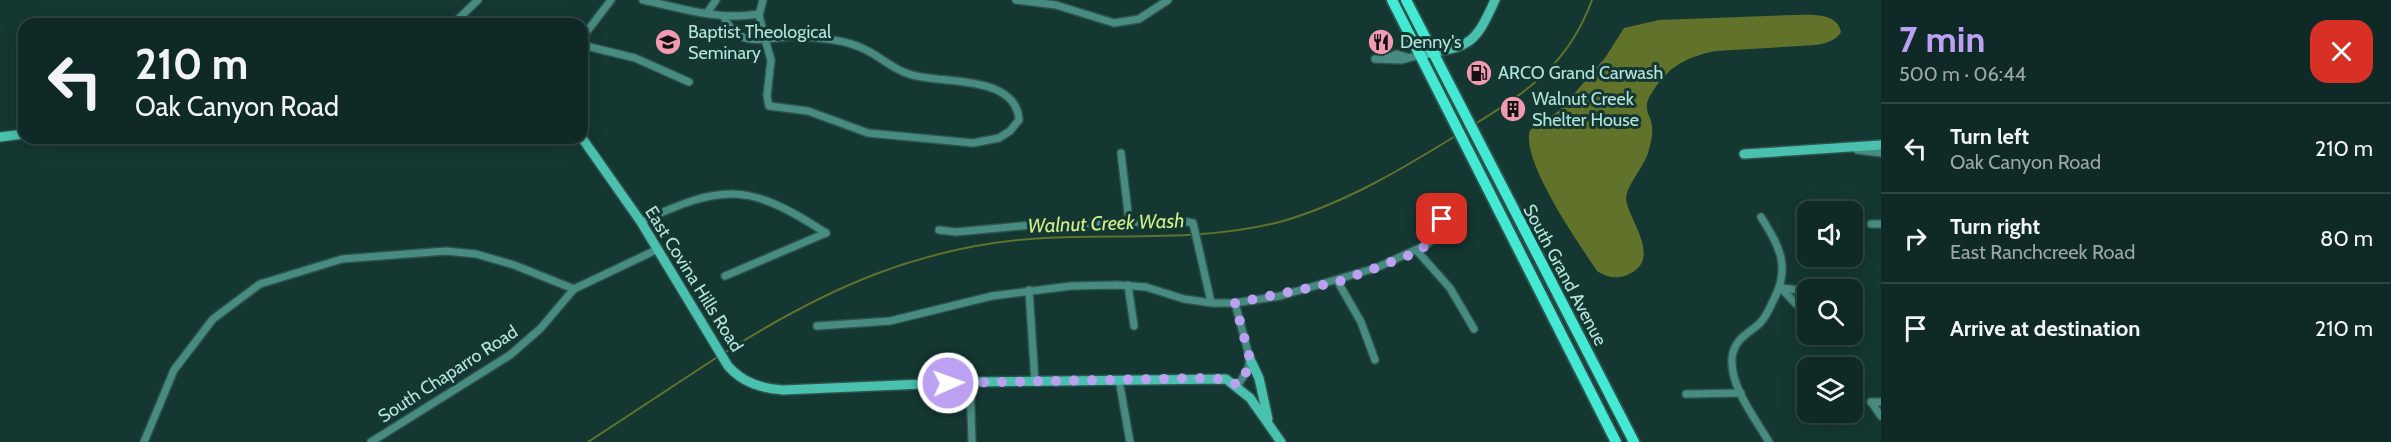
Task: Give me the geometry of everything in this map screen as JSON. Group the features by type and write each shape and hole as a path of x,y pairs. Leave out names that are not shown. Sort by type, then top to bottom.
{"main road":[{"path":"1392,0 1420,55 1465,131"},
{"path":"1406,0 1433,52 1465,131"},
{"name":"South Grand Avenue","path":"1465,131 1616,442"},
{"name":"South Grand Avenue","path":"1465,131 1634,442"}],"street":[{"path":"459,18 477,0"},
{"path":"588,30 611,0"},
{"path":"643,0 724,17 742,18 758,14"},
{"path":"707,13 716,0"},
{"path":"724,17 730,29 738,37 766,39 797,36 865,49 891,67 912,76 1003,92 1016,105 1019,120 1010,133 1002,137 973,142 888,136 851,128 808,111 769,106 766,101 772,70 766,39 758,14 763,0"},
{"path":"1016,0 1056,5 1101,20 1125,23 1139,19 1168,0"},
{"path":"1375,59 1401,60 1471,44 1495,0"},
{"path":"588,46 635,58 689,82"},
{"path":"0,137 18,135"},
{"name":"East Covina Hills Road","path":"586,144 641,222 656,250 734,374 762,388 783,390 970,382 1211,378 1226,380 1238,385"},
{"path":"1744,153 1881,145"},
{"path":"1840,148 1881,153"},
{"path":"1121,153 1129,221"},
{"path":"641,222 677,206 713,196 752,195 784,207 826,233 725,276"},
{"path":"817,326 887,321 971,299 1029,290 1128,285 1162,290 1190,300 1235,303 1338,282 1418,252 1439,234 1443,226 1436,204"},
{"path":"1761,217 1782,255 1785,270 1781,288 1762,321 1738,339 1732,360 1741,393 1770,442"},
{"path":"939,230 956,232 1031,225 1129,221 1193,223 1198,235 1211,302"},
{"path":"1871,224 1881,224"},
{"name":"South Chaparro Road","path":"371,442 510,355 540,329 574,289 656,250"},
{"path":"144,442 174,370 213,319 260,284 342,259 446,251 476,254 514,265 574,289"},
{"path":"1418,252 1462,303 1474,329"},
{"path":"1338,282 1361,322 1375,360"},
{"path":"1128,285 1134,326"},
{"path":"1781,288 1788,286 1797,288"},
{"path":"1781,288 1797,305"},
{"path":"1029,290 1035,382"},
{"path":"1235,303 1250,359 1259,378 1269,424"},
{"path":"1250,359 1248,369 1238,385 1281,442"},
{"path":"1119,380 1130,442"},
{"path":"970,382 972,442"},
{"path":"1686,394 1741,393"},
{"path":"1881,402 1871,402 1881,416"}],"shaded area":[{"path":"1794,15 1829,18 1834,21 1841,32 1834,40 1816,45 1707,53 1681,63 1661,80 1647,103 1652,130 1648,153 1626,198 1643,248 1640,266 1622,277 1609,277 1597,271 1542,181 1529,144 1530,130 1560,110 1605,58 1624,28 1659,20"}],"waterway":[{"name":"Walnut Creek Wash","path":"1475,124 1513,99 1546,73 1572,41 1592,0"},
{"name":"Walnut Creek Wash","path":"724,353 838,290 916,260 999,242 1044,238 1194,235 1254,228 1306,214 1351,195 1457,135"},
{"name":"Walnut Creek Wash","path":"588,442 719,356"}],"place":[{"name":"Baptist Theological Seminary","path":"668,42"},
{"name":"Denny's","path":"1381,42"},
{"name":"ARCO Grand Carwash","path":"1479,73"},
{"name":"Walnut Creek Shelter House","path":"1513,109"}],"route":[{"path":"948,383 1211,378 1226,380 1238,385 1245,376 1250,359 1235,303 1338,282 1418,252 1439,234 1443,226 1442,219"}]}
